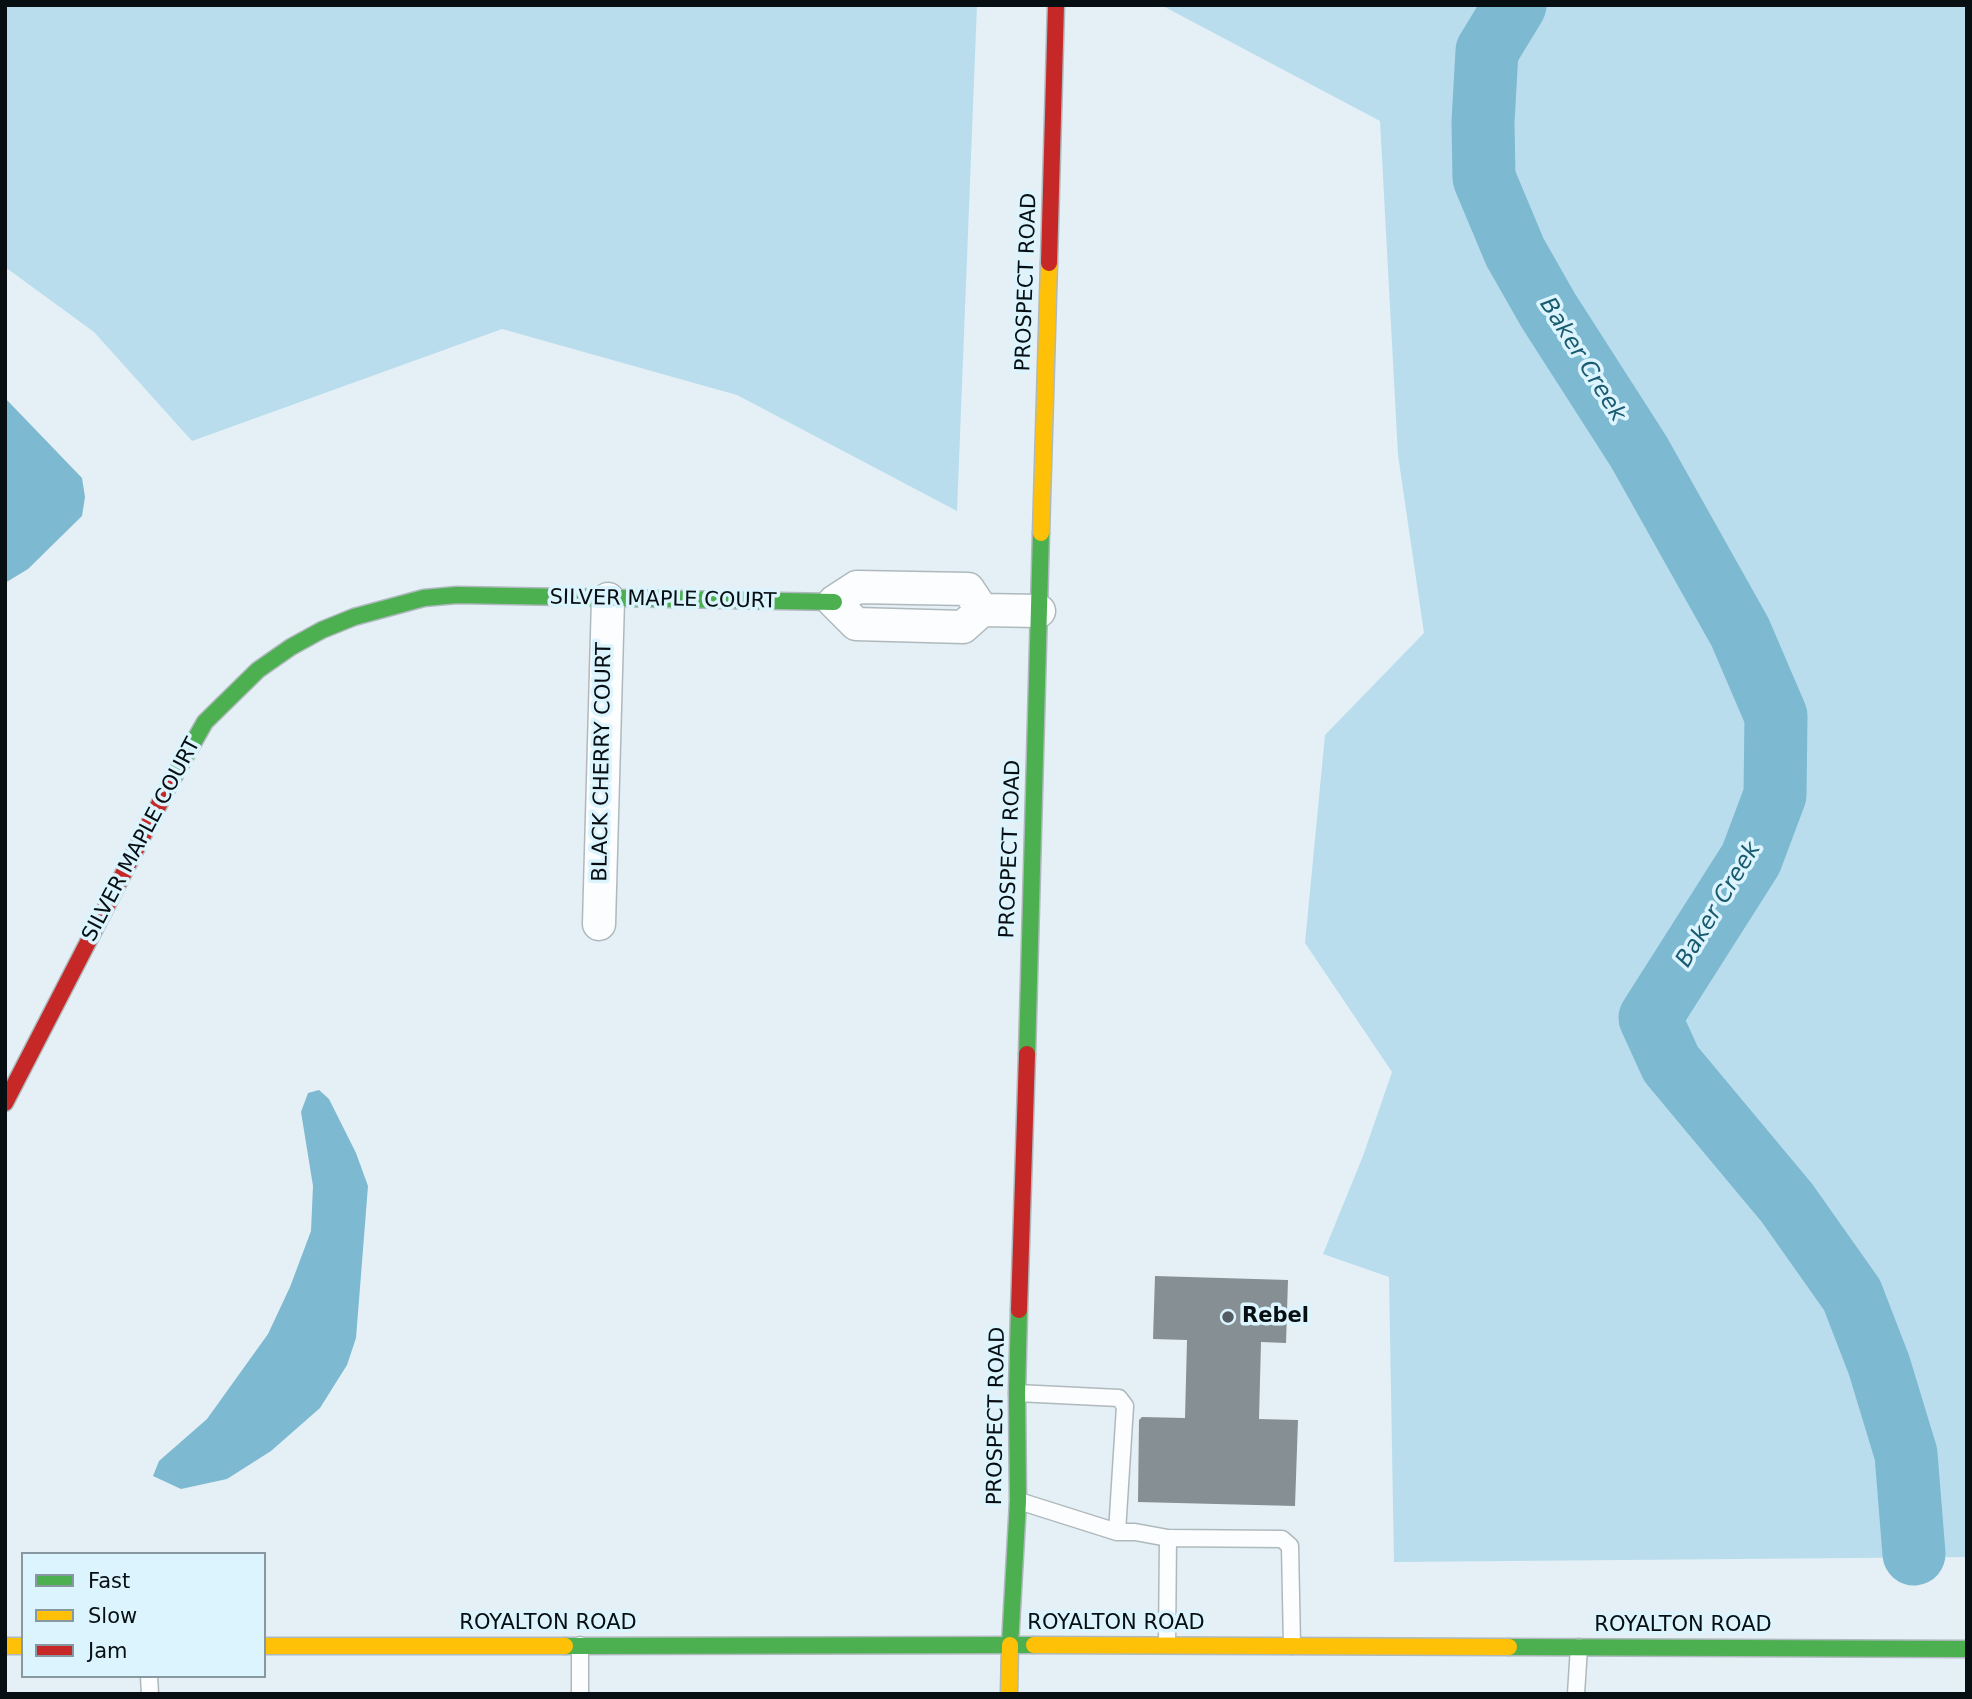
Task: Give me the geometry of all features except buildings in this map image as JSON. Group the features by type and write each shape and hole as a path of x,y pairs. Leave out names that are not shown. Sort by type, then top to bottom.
{"street":[{"name":"PROSPECT ROAD","path":"1009,1694 1018,1501 1017,1393 1056,5"},
{"name":"SILVER MAPLE COURT","path":"5,1103 184,756 205,723 258,670 322,629 354,617 424,598 457,595 834,603 857,587 968,589 982,610 1039,611"},
{"name":"BLACK CHERRY COURT","path":"599,924 608,599"},
{"name":"ROYALTON ROAD","path":"266,1646 1167,1645 1967,1649"}],"lane":[{"path":"1017,1393 1119,1398 1125,1406 1117,1532"},
{"path":"1018,1501 1117,1532 1135,1532 1168,1538 1282,1539 1290,1546 1292,1646"},
{"path":"1167,1645 1168,1538"},
{"path":"580,1645 580,1694"},
{"path":"1576,1694 1579,1647"}],"shaded area":[{"path":"5,5 977,5 957,511 737,395 502,329 192,441 94,332 5,267"},
{"path":"1161,5 1967,5 1967,1557 1394,1562 1389,1277 1323,1254 1363,1156 1392,1072 1305,943 1325,735 1424,633 1398,455 1380,121"},
{"path":"5,398 82,478 85,497 82,516 28,569 5,583"},
{"path":"319,1090 329,1099 356,1153 368,1186 356,1338 347,1365 320,1408 271,1451 227,1479 181,1489 153,1476 159,1461 207,1419 268,1334 290,1287 311,1231 313,1186 301,1112 308,1093"}],"waterway":[{"name":"Baker Creek","path":"1515,5 1487,51 1483,122 1484,178 1515,252 1548,310 1639,452 1740,632 1776,716 1775,795 1751,859 1650,1018 1671,1064 1787,1203 1852,1295 1879,1365 1906,1454 1914,1554"}],"traffic: fast":[{"path":"1027,1054 1041,533"},
{"path":"168,787 205,722 258,670 291,647 354,617 424,598 457,595 834,602"},
{"path":"1010,1645 1018,1501 1019,1310"},
{"path":"565,1646 1034,1645"},
{"path":"1509,1647 1967,1649"}],"traffic: slow":[{"path":"1041,533 1049,263"},
{"path":"1009,1694 1010,1645"},
{"path":"1034,1645 1509,1647"},
{"path":"5,1646 21,1646"},
{"path":"266,1646 565,1646"}],"traffic: jam":[{"path":"1049,263 1056,5"},
{"path":"5,1103 168,787"},
{"path":"1019,1310 1027,1054"}],"place":[{"name":"Rebel","path":"1228,1317"}]}
